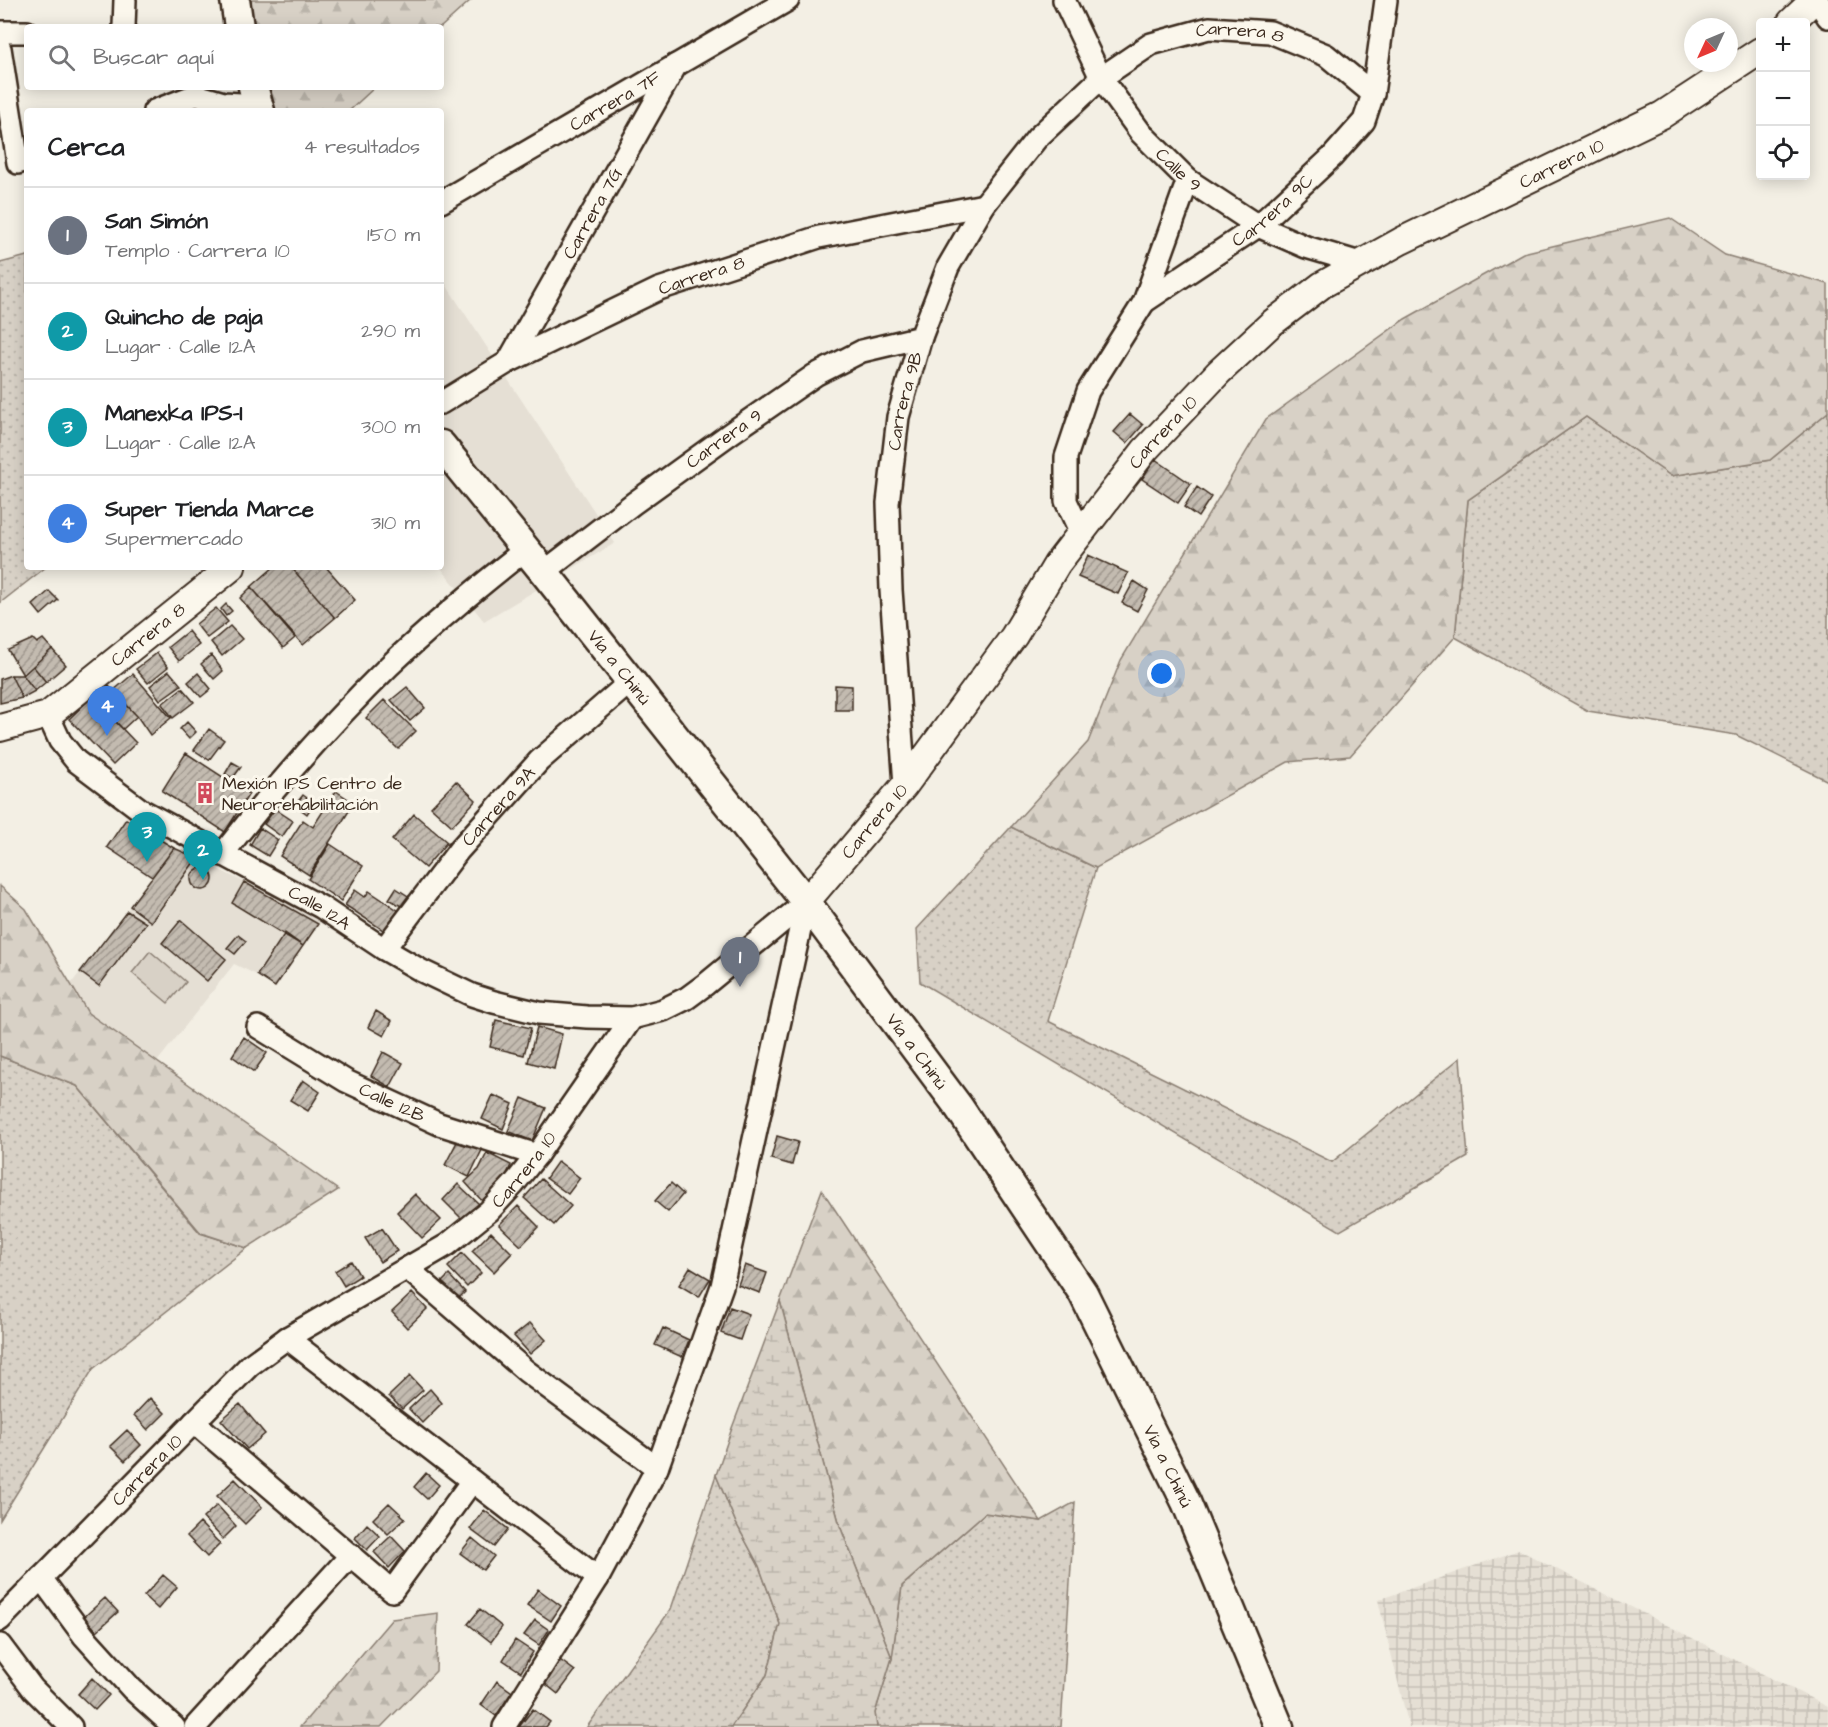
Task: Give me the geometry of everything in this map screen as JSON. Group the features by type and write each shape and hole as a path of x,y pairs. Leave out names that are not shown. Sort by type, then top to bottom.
{"main road":[{"name":"Vía a Chinú","path":"444,449 806,902 958,1106 1083,1293 1186,1502 1279,1727"}],"street":[{"path":"124,24 125,0"},
{"name":"Carrera 7F","path":"444,200 788,0"},
{"name":"Calle 9","path":"1064,0 1101,78 1141,133 1188,180 1258,226 1306,247 1360,263"},
{"name":"Carrera 9C","path":"1144,302 1258,226 1332,157 1364,121 1373,94 1386,0"},
{"path":"1795,18 1815,0 1828,17"},
{"name":"Carrera 8","path":"1101,78 1151,44 1209,28 1270,32 1326,55 1373,94"},
{"path":"0,32 24,32"},
{"path":"0,48 15,164"},
{"name":"Carrera 10","path":"0,1620 250,1365 287,1338 447,1245 489,1211 537,1155 632,1018 663,1010 687,998 806,902 905,785 1014,636 1056,564 1145,450 1219,372 1272,323 1322,285 1360,263 1662,115 1756,54"},
{"name":"Carrera 7G","path":"508,362 676,65"},
{"name":"Carrera 9B","path":"905,785 891,590 888,503 898,417 921,338 948,267 984,205 1037,138 1101,78"},
{"path":"162,108 196,95 224,103 257,101"},
{"name":"Carrera 9C","path":"1081,533 1066,501 1066,457 1088,391 1144,302 1188,180"},
{"name":"Carrera 8","path":"444,401 508,362 659,290 819,237 984,205"},
{"name":"Carrera 9","path":"544,572 730,433 815,375 862,351 921,338"},
{"path":"222,855 310,749 390,665 453,608 525,550"},
{"name":"Carrera 8","path":"0,728 48,715 228,570"},
{"name":"Carrera 9A","path":"384,949 459,850 539,761 630,682"},
{"name":"Calle 12A","path":"48,715 60,741 76,761 141,810 321,907 384,949 451,986 494,1002 539,1013 632,1018"},
{"path":"504,1727 598,1578 657,1468 722,1286 806,902"},
{"name":"Calle 12B","path":"258,1027 346,1082 439,1124 537,1155"},
{"path":"408,1269 526,1371 657,1468"},
{"path":"287,1338 598,1578"},
{"path":"194,1422 393,1591 472,1481"},
{"path":"195,1727 351,1555"},
{"path":"41,1578 84,1636 132,1689 174,1727"},
{"path":"0,1645 33,1689 70,1727"}],"shaded area":[{"path":"444,282 615,543 484,621 442,570"},
{"path":"174,848 315,916 320,922 275,987 234,964 157,1062 88,1013 71,984"},
{"path":"1519,1550 1828,1707 1828,1727 1409,1727 1378,1600"}],"green space":[{"path":"249,0 471,0 444,24 253,24"},
{"path":"264,90 372,90 352,108 269,108"},
{"path":"1670,218 1725,255 1828,284 1828,412 1770,460 1671,476 1586,417 1468,500 1455,637 1350,756 1288,762 1096,868 1011,827 1088,742 1121,660 1266,419 1405,319 1523,253"},
{"path":"24,257 24,570 42,570 0,603 0,263"},
{"path":"1828,412 1828,781 1736,735 1588,711 1455,637 1468,500 1586,417 1671,476 1770,460"},
{"path":"1011,827 1096,868 1048,1021 1332,1162 1460,1058 1468,1157 1340,1231 920,982 917,929"},
{"path":"0,886 26,909 88,1013 338,1190 247,1248 201,1233 77,1086 0,1056"},
{"path":"150,951 186,982 168,1003 132,973"},
{"path":"0,1056 77,1086 200,1233 247,1248 93,1369 0,1520"},
{"path":"822,1190 1041,1521 985,1513 902,1586 892,1658 840,1526 780,1301"},
{"path":"780,1301 840,1526 892,1658 875,1713 877,1727 731,1727 767,1675 780,1624 759,1566 736,1523 716,1475"},
{"path":"716,1475 736,1523 759,1566 780,1624 767,1675 731,1727 587,1727 671,1609"},
{"path":"1075,1502 1061,1727 877,1727 875,1713 892,1658 902,1586 985,1513 1041,1521"},
{"path":"438,1613 436,1671 381,1727 300,1727 392,1619"}],"building":[{"path":"1130,414 1143,425 1127,443 1114,432"},
{"path":"1155,459 1191,484 1178,503 1142,479"},
{"path":"1197,487 1211,497 1198,517 1184,507"},
{"path":"1088,555 1128,573 1118,594 1078,577"},
{"path":"271,570 294,570 335,618 303,645 251,587"},
{"path":"294,570 329,570 355,600 335,618"},
{"path":"1134,581 1148,590 1137,611 1122,603"},
{"path":"251,587 295,638 283,648 240,598"},
{"path":"49,591 58,600 41,615 33,605"},
{"path":"226,604 232,611 226,616 221,609"},
{"path":"216,608 228,622 207,638 196,624"},
{"path":"230,626 242,639 222,656 211,642"},
{"path":"188,631 199,645 179,661 168,647"},
{"path":"33,639 37,643 43,639 52,649 23,675 8,650"},
{"path":"52,649 66,665 46,682 33,666"},
{"path":"157,653 168,667 148,683 136,669"},
{"path":"211,655 223,671 214,679 201,664"},
{"path":"33,666 46,682 35,691 23,675"},
{"path":"169,671 181,685 160,700 150,686"},
{"path":"198,673 211,689 201,697 188,682"},
{"path":"133,674 171,718 150,735 137,716 113,691"},
{"path":"11,675 23,675 35,691 22,698"},
{"path":"11,675 22,698 0,703 0,679"},
{"path":"107,684 137,716 123,729 92,697"},
{"path":"835,685 852,686 852,710 835,710"},
{"path":"407,687 425,708 410,721 391,700"},
{"path":"182,688 194,702 173,718 162,704"},
{"path":"92,697 136,743 113,765 69,719"},
{"path":"384,700 416,731 398,749 366,718"},
{"path":"187,722 196,732 189,739 180,729"},
{"path":"209,729 224,740 209,760 194,750"},
{"name":"Mexión IPS Centro de Neurorehabilitación","path":"186,753 249,794 225,832 162,791"},
{"path":"232,762 241,767 233,778 225,774"},
{"path":"456,781 476,800 452,826 431,807"},
{"path":"336,791 354,803 309,875 280,856 303,820 313,827"},
{"path":"303,795 314,803 307,814 295,805"},
{"path":"275,809 293,821 282,837 264,824"},
{"path":"414,814 447,842 425,868 392,840"},
{"path":"126,819 174,848 152,877 107,847"},
{"path":"260,828 278,840 268,856 250,845"},
{"path":"330,844 363,866 341,901 308,879"},
{"path":"174,848 197,858 151,922 130,906"},
{"path":"202,868 210,871 213,879 210,887 202,890 194,887 191,879 194,871"},
{"path":"244,882 318,924 303,946 232,903"},
{"path":"396,888 408,896 401,906 389,899"},
{"path":"355,890 365,897 369,891 399,911 386,932 345,905"},
{"path":"127,911 146,923 99,986 80,972"},
{"path":"181,920 226,959 207,981 162,943"},
{"path":"285,933 303,946 275,987 257,975"},
{"path":"238,935 246,941 235,954 227,948"},
{"path":"376,1011 392,1021 384,1036 368,1027"},
{"path":"496,1020 531,1028 524,1055 490,1047"},
{"path":"537,1027 562,1034 554,1069 528,1062"},
{"path":"244,1037 267,1053 254,1072 232,1056"},
{"path":"383,1052 403,1063 390,1087 371,1076"},
{"path":"303,1080 320,1092 308,1111 290,1100"},
{"path":"493,1095 513,1104 503,1129 482,1119"},
{"path":"522,1098 546,1108 532,1141 508,1131"},
{"path":"777,1136 798,1142 792,1165 771,1159"},
{"path":"459,1138 482,1150 469,1177 445,1165"},
{"path":"487,1153 511,1165 502,1185 483,1202 465,1182 479,1169"},
{"path":"558,1161 580,1178 568,1194 546,1178"},
{"path":"541,1179 571,1206 554,1225 524,1198"},
{"path":"671,1183 683,1194 668,1212 655,1201"},
{"path":"458,1184 479,1204 463,1220 443,1200"},
{"path":"415,1194 441,1220 422,1238 397,1212"},
{"path":"518,1206 539,1227 521,1246 499,1225"},
{"path":"382,1228 397,1251 380,1262 365,1238"},
{"path":"491,1232 512,1253 494,1272 472,1251"},
{"path":"462,1253 481,1273 467,1287 448,1267"},
{"path":"351,1261 360,1276 344,1286 335,1271"},
{"path":"745,1265 767,1273 760,1293 738,1285"},
{"path":"690,1267 710,1279 699,1297 679,1285"},
{"path":"449,1275 465,1292 456,1301 440,1284"},
{"path":"412,1293 427,1309 407,1328 392,1312"},
{"path":"730,1307 749,1314 740,1340 721,1333"},
{"path":"530,1323 546,1340 530,1354 514,1336"},
{"path":"663,1328 689,1340 682,1357 655,1345"},
{"path":"410,1376 423,1390 402,1409 389,1396"},
{"path":"430,1389 442,1403 422,1423 409,1409"},
{"path":"150,1398 165,1413 148,1430 134,1415"},
{"path":"240,1404 265,1434 247,1449 221,1420"},
{"path":"127,1430 141,1445 125,1461 110,1446"},
{"path":"426,1473 439,1485 427,1499 414,1487"},
{"path":"235,1479 262,1507 245,1524 217,1496"},
{"path":"389,1503 405,1518 388,1534 373,1519"},
{"path":"217,1505 236,1526 223,1539 203,1518"},
{"path":"484,1510 508,1529 494,1547 470,1529"},
{"path":"200,1523 220,1544 207,1557 187,1536"},
{"path":"367,1524 380,1536 367,1550 355,1538"},
{"path":"391,1536 405,1551 389,1568 374,1552"},
{"path":"472,1538 494,1556 483,1570 460,1553"},
{"path":"163,1575 177,1587 158,1609 144,1596"},
{"path":"538,1589 561,1606 551,1621 527,1605"},
{"path":"105,1598 118,1612 97,1631 84,1617"},
{"path":"480,1609 502,1627 491,1642 468,1624"},
{"path":"535,1620 549,1630 539,1645 524,1635"},
{"path":"515,1640 533,1652 521,1672 503,1660"},
{"path":"560,1660 575,1671 558,1694 543,1682"},
{"path":"92,1678 109,1695 95,1710 78,1694"},
{"path":"497,1681 512,1692 496,1716 481,1705"},
{"path":"533,1709 550,1722 546,1727 519,1727"}],"place":[{"name":"Super Tienda Marce","path":"107,736"},
{"name":"Mexión IPS Centro de Neurorehabilitación","path":"205,793"},
{"name":"Manexka IPS-I","path":"147,862"},
{"name":"Quincho de paja","path":"203,880"},
{"name":"San Simón","path":"740,987"}]}
